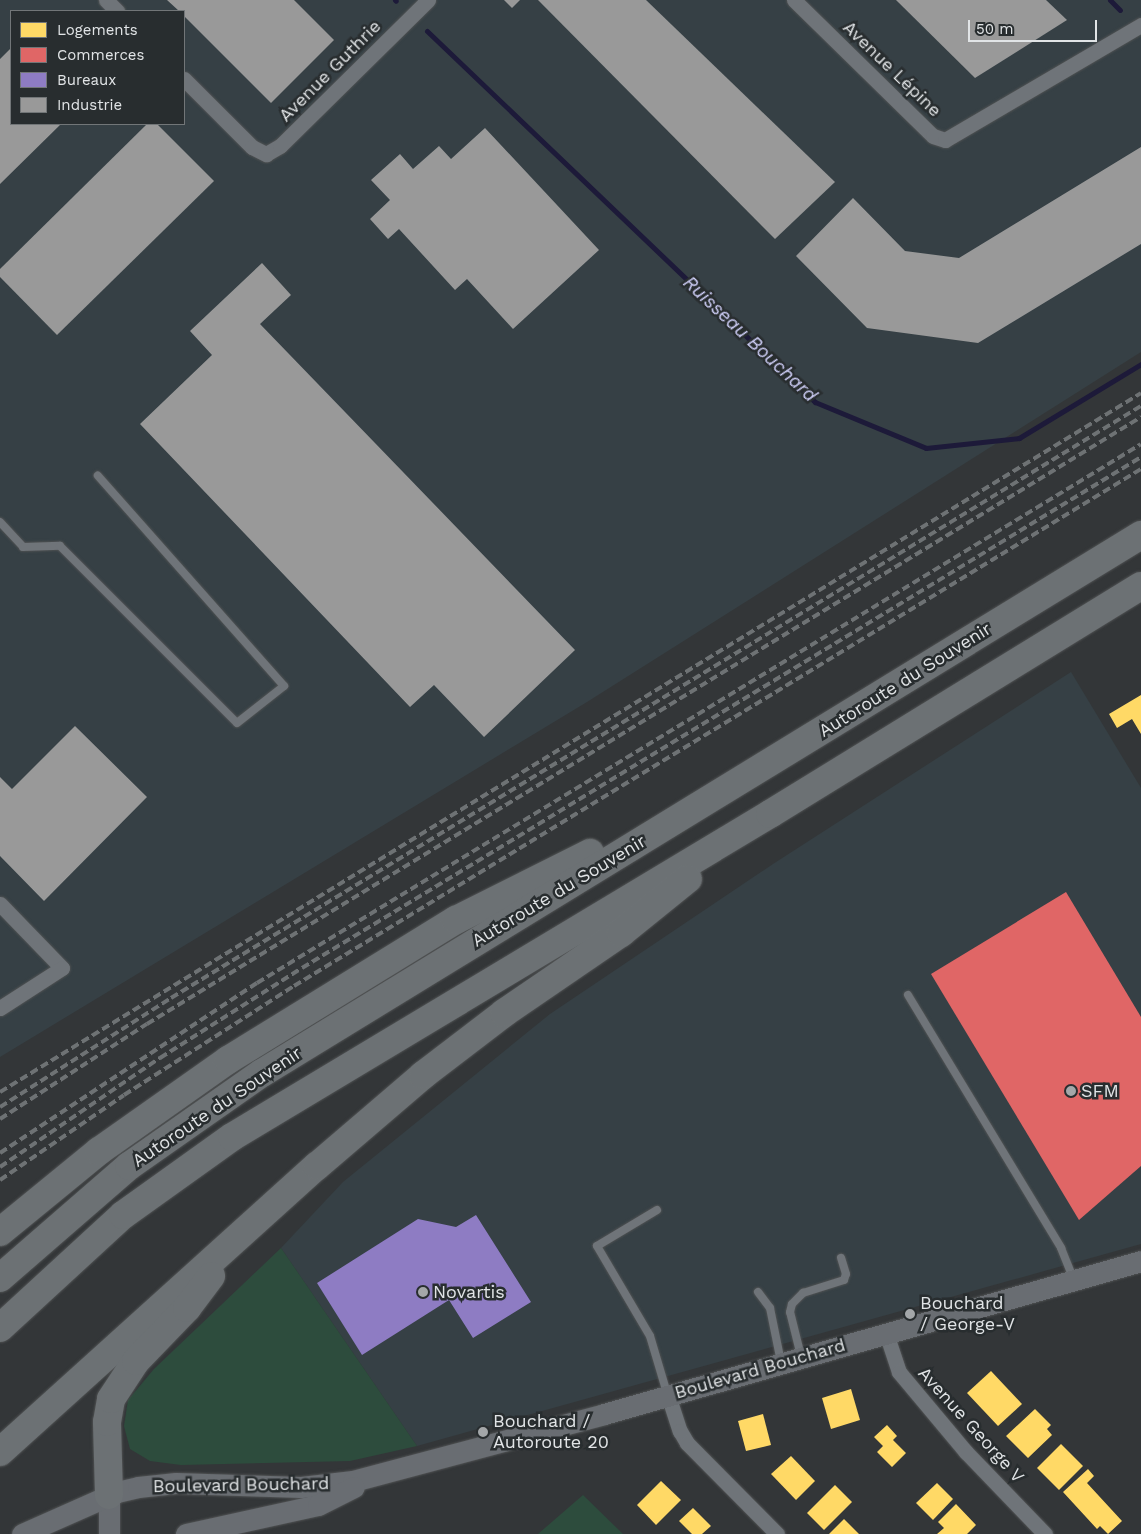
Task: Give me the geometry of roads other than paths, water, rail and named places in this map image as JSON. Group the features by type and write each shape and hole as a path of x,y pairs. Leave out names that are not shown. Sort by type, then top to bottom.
{"highway":[{"name":"Autoroute du Souvenir","path":"0,1278 122,1172 221,1100 1141,535"},
{"name":"Autoroute du Souvenir","path":"0,1328 98,1236 208,1152 342,1068 770,814 1141,586"},
{"path":"0,1232 80,1166 181,1092 456,920 775,761"},
{"path":"0,1452 251,1225 447,1056 621,933 770,814"},
{"path":"109,1495 107,1422 118,1385 136,1361 188,1308 251,1225"}],"main road":[{"name":"Boulevard Bouchard","path":"22,1534 125,1489 166,1484 301,1487 339,1484 378,1475 791,1361 886,1332 1141,1261"},
{"name":"Boulevard Bouchard","path":"186,1534 318,1505 378,1475"},
{"path":"109,1495 109,1534"}],"street":[{"path":"106,0 116,10"},
{"name":"Avenue Guthrie","path":"185,80 252,147 266,154 280,146 428,0"},
{"name":"Avenue Lépine","path":"794,0 933,136 945,140 1141,25"},
{"path":"0,904 62,968 0,1008"},
{"name":"Avenue George V","path":"886,1332 898,1372 966,1452 1045,1534"},
{"path":"668,1395 684,1438 776,1534"}],"lane":[{"path":"0,522 23,547 60,546 238,724 284,686 98,476"},
{"path":"908,995 1061,1248 1074,1280"},
{"path":"657,1210 597,1246 650,1336 668,1395"},
{"path":"791,1361 792,1304 803,1293 844,1280 846,1274 841,1258"},
{"path":"758,1292 770,1308 791,1361"}],"waterway":[{"path":"1110,0 1120,10"},
{"name":"Ruisseau Bouchard","path":"427,31 815,402 926,448 1019,438 1141,364"}],"railway":[{"path":"0,1092 1141,393"},
{"path":"0,1107 171,998 1141,406"},
{"path":"0,1119 147,1024 1141,417"},
{"path":"0,1153 257,983 1141,444"},
{"path":"0,1167 160,1058 302,968 1141,457"},
{"path":"0,1180 124,1095 294,986 1141,469"}],"place":[{"name":"SFM","path":"1071,1091"},
{"name":"Novartis","path":"423,1292"},
{"name":"Bouchard / George-V","path":"910,1314"},
{"name":"Bouchard / Autoroute 20","path":"483,1432"}]}
